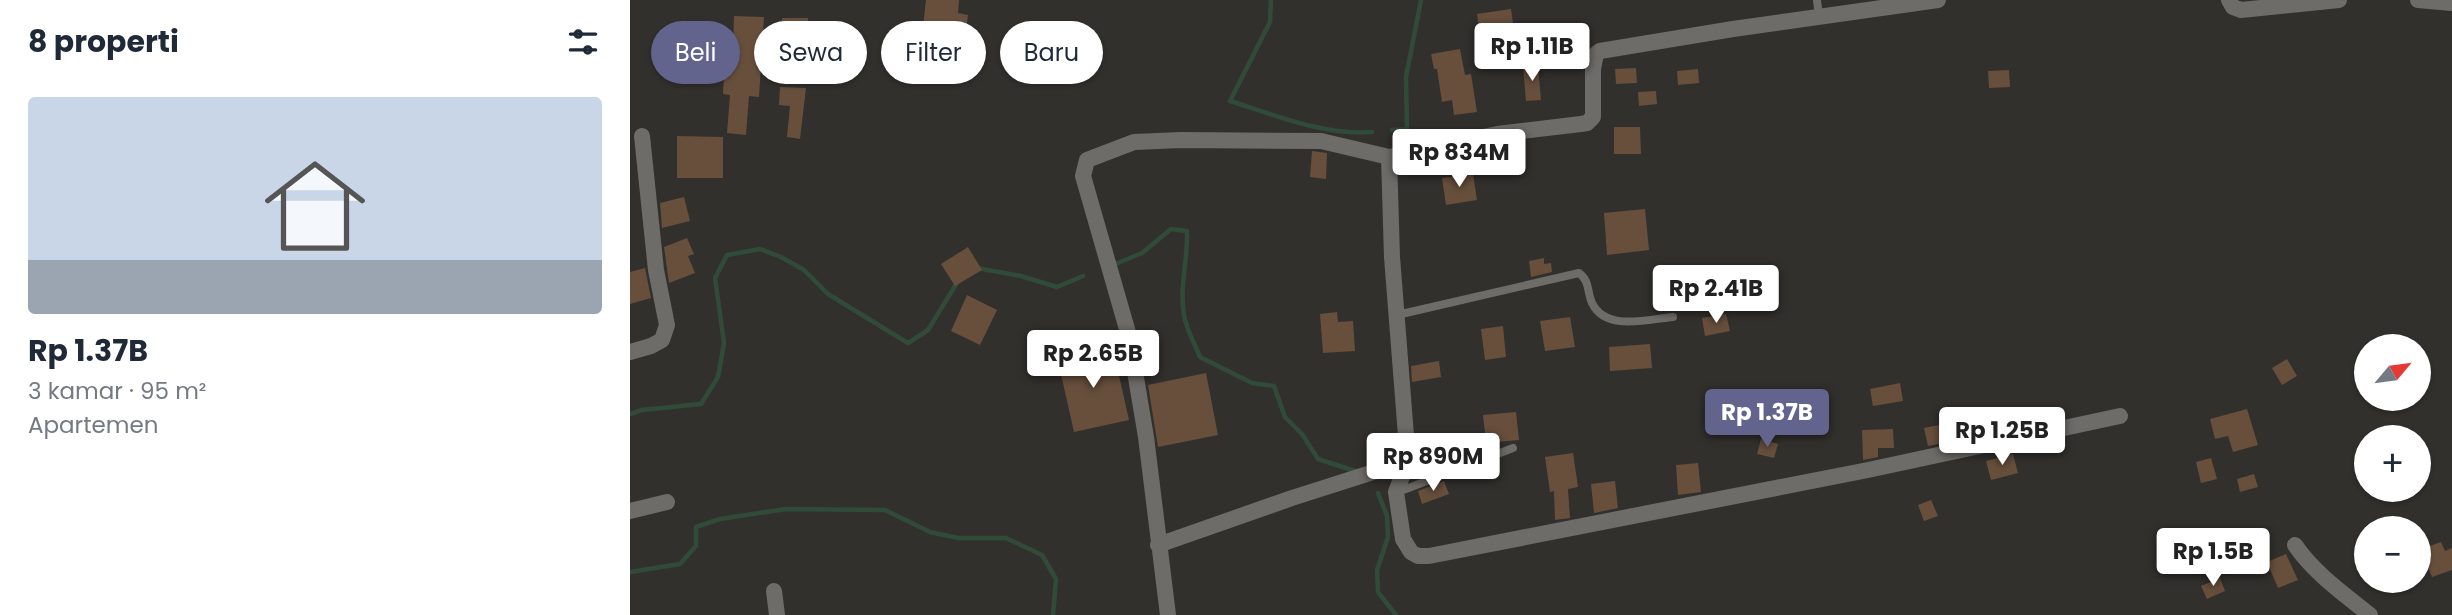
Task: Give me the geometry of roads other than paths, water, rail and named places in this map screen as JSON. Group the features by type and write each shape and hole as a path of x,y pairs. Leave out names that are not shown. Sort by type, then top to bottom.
{"street":[{"path":"1168,615 1137,373 1083,176 1087,160 1134,142 1181,141 1321,141 1389,157 1496,134 1587,123 1593,117 1593,69 1596,54 1600,51 1818,8 1938,0"},
{"path":"2229,0 2234,7 2241,10 2339,0"},
{"path":"2418,0 2452,3"},
{"path":"630,352 663,340 667,325 656,270 642,136"},
{"path":"1389,157 1392,257 1408,461 1396,492 1403,539 1406,547 1418,556 1868,470 2120,416"},
{"path":"1158,545 1408,461"},
{"path":"630,511 667,502"},
{"path":"2295,545 2335,586 2370,615"},
{"path":"774,591 776,615"}],"lane":[{"path":"1397,315 1579,273 1587,281 1592,303 1609,319 1618,322 1673,317"},
{"path":"1396,492 1514,448"}],"waterway":[{"path":"1271,0 1270,22 1230,101 1318,128 1372,132"},
{"path":"1392,130 1407,129 1406,77 1421,0"},
{"path":"1113,265 1142,253 1171,229 1187,231 1183,284 1184,315 1200,357 1252,383 1274,386 1285,417 1302,434 1318,459 1358,472"},
{"path":"630,414 642,410 701,404 718,377 724,343 715,278 727,255 760,249 781,257 804,270 828,294 908,343 928,330 958,281"},
{"path":"977,268 1021,276 1057,287 1083,276"},
{"path":"1378,493 1387,516 1388,537 1377,570 1378,592 1396,615"},
{"path":"630,572 680,564 696,546 696,527 720,519 786,509 885,510 930,532 958,538 1006,538 1042,555 1056,579 1053,615"}]}
